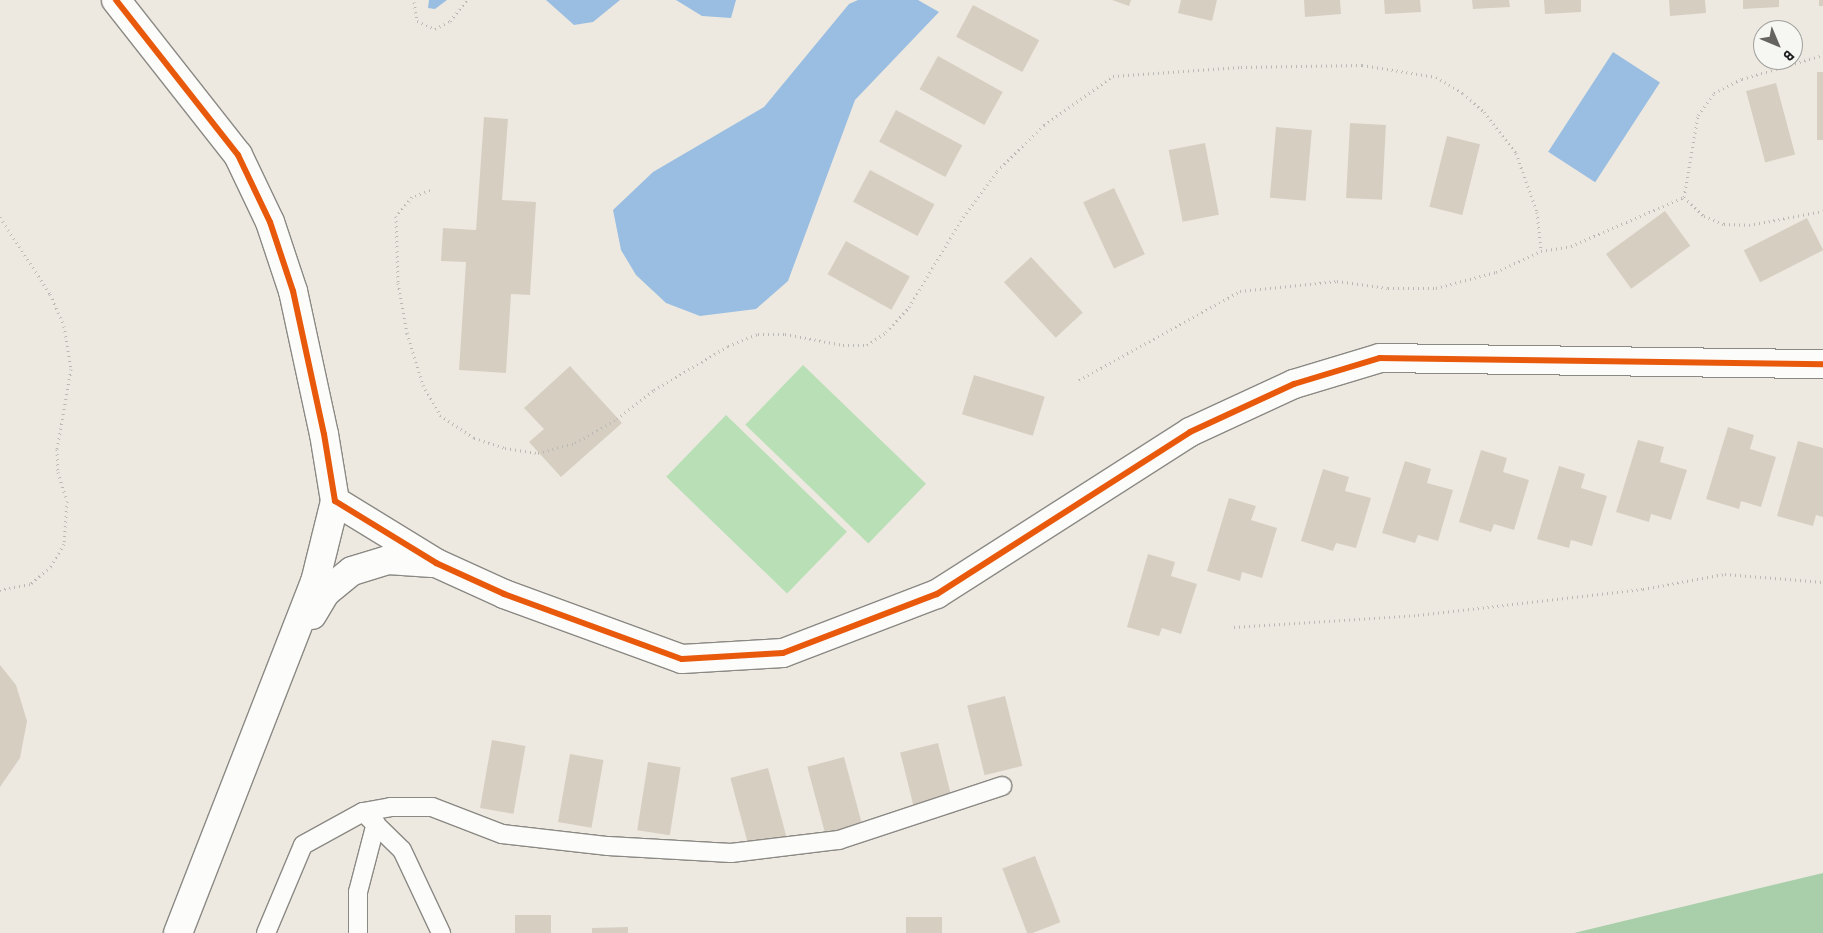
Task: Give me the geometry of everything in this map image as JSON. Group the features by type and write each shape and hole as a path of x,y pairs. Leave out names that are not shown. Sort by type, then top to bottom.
{"street":[{"path":"116,0 238,155 270,222 293,291 324,434 335,501 316,582 178,933"},
{"path":"335,501 436,564 504,594 682,659 783,653 938,594 1190,432 1294,384 1380,358 1823,364"},
{"path":"287,655 326,592 352,571 388,560 436,564"}],"lane":[{"path":"266,933 303,845 369,818 390,807 432,807 502,834 608,846 731,853 839,840 1002,786"},
{"path":"358,933 358,892 369,818"},
{"path":"369,818 402,850 442,933"}],"path":[{"path":"414,2 417,21 435,29 450,21 467,0"},
{"path":"1684,197 1698,115 1714,93 1742,79 1823,54"},
{"path":"430,190 412,197 396,216 398,282 407,334 423,384 440,415 474,438 505,448 538,453 575,443 617,418 654,390 728,346 758,334 785,334 843,345 867,345 886,332 909,307 963,217 997,171 1044,125 1113,76 1241,67 1362,65 1436,77 1463,93 1484,112 1502,131 1516,153 1537,212 1541,251"},
{"path":"1684,197 1704,216 1724,224 1749,225 1823,211"},
{"path":"1079,380 1240,291 1337,281 1388,288 1436,288 1496,272 1541,251 1571,246 1684,197"},
{"path":"0,217 50,294 64,326 71,369 57,450 58,472 67,502 64,544 51,566 30,584 0,590"},
{"path":"1234,627 1418,615 1643,589 1725,574 1823,582"}],"green space":[{"path":"803,365 926,484 868,543 745,425"},
{"path":"726,415 847,532 787,594 666,477"},
{"path":"1823,873 1823,933 1574,933"}],"water":[{"path":"429,0 447,0 435,9 428,8"},
{"path":"546,0 620,0 593,22 574,25"},
{"path":"676,0 736,0 731,18 702,16"},
{"path":"858,0 918,0 939,12 855,100 788,281 756,309 700,316 666,303 636,275 621,250 613,210 653,172 764,107 849,4"},
{"path":"1613,52 1660,82 1595,182 1548,152"}],"building":[{"path":"1112,0 1131,0 1129,6"},
{"path":"1181,0 1217,0 1212,21 1178,13"},
{"path":"1304,0 1340,0 1341,14 1305,17"},
{"path":"1384,0 1420,0 1421,12 1385,14"},
{"path":"1472,0 1509,0 1510,7 1473,9"},
{"path":"1544,0 1581,0 1581,12 1545,14"},
{"path":"1669,0 1705,0 1706,13 1670,16"},
{"path":"1743,0 1779,0 1779,7 1743,9"},
{"path":"1819,0 1823,0 1823,6 1819,6"},
{"path":"973,5 1039,40 1022,72 956,37"},
{"path":"938,56 1003,92 984,125 920,89"},
{"path":"1817,72 1823,72 1823,140 1817,140"},
{"path":"1776,83 1795,154 1765,163 1746,91"},
{"path":"896,110 962,145 945,177 879,142"},
{"path":"484,117 508,119 502,200 536,202 530,295 511,294 506,373 459,370 466,262 441,261 443,228 476,230"},
{"path":"1350,123 1386,125 1382,200 1346,198"},
{"path":"1276,127 1312,130 1306,201 1270,198"},
{"path":"1447,136 1480,144 1462,215 1429,207"},
{"path":"1205,143 1219,215 1183,222 1169,150"},
{"path":"870,170 934,204 918,236 853,202"},
{"path":"1114,188 1145,254 1114,269 1083,202"},
{"path":"1665,211 1690,246 1631,289 1606,254"},
{"path":"1807,218 1823,250 1760,282 1744,250"},
{"path":"846,241 910,276 891,310 828,274"},
{"path":"1031,257 1083,313 1056,338 1004,282"},
{"path":"570,366 622,423 561,477 529,442 544,429 524,408"},
{"path":"974,375 1045,397 1033,436 962,414"},
{"path":"1728,427 1754,435 1750,449 1776,457 1761,507 1741,501 1739,509 1706,499"},
{"path":"1638,440 1664,447 1660,462 1687,470 1671,520 1651,514 1649,522 1616,512"},
{"path":"1798,441 1823,448 1823,517 1816,515 1813,526 1777,516"},
{"path":"1481,450 1507,458 1503,472 1529,480 1514,530 1494,524 1491,532 1459,522"},
{"path":"1405,461 1431,469 1427,483 1453,490 1438,541 1418,535 1415,543 1382,533"},
{"path":"1559,466 1585,474 1581,488 1607,496 1592,546 1571,540 1569,548 1537,539"},
{"path":"1323,469 1349,477 1345,491 1371,498 1356,548 1336,543 1333,551 1301,541"},
{"path":"1229,498 1256,506 1251,520 1277,528 1262,578 1242,572 1240,581 1207,571"},
{"path":"1148,554 1175,562 1171,576 1197,584 1181,634 1162,628 1159,636 1127,627"},
{"path":"0,665 16,685 27,721 20,758 0,787"},
{"path":"1005,696 1022,766 985,775 967,705"},
{"path":"492,740 525,746 514,814 480,808"},
{"path":"938,743 955,813 918,822 900,752"},
{"path":"570,754 603,760 592,828 558,822"},
{"path":"844,757 863,828 826,837 807,767"},
{"path":"648,762 681,767 670,835 637,830"},
{"path":"768,768 787,839 749,849 730,778"},
{"path":"1035,856 1060,922 1033,933 1027,933 1002,869"},
{"path":"515,915 551,915 551,933 515,933"},
{"path":"906,917 942,917 942,933 906,933"},
{"path":"628,927 628,933 592,933 592,928"}],"cycle path":[{"path":"116,0 238,155 270,222 293,291 324,434 335,501 436,563 504,594 682,659 783,653 937,594 1190,432 1294,384 1380,358 1823,364"}]}
